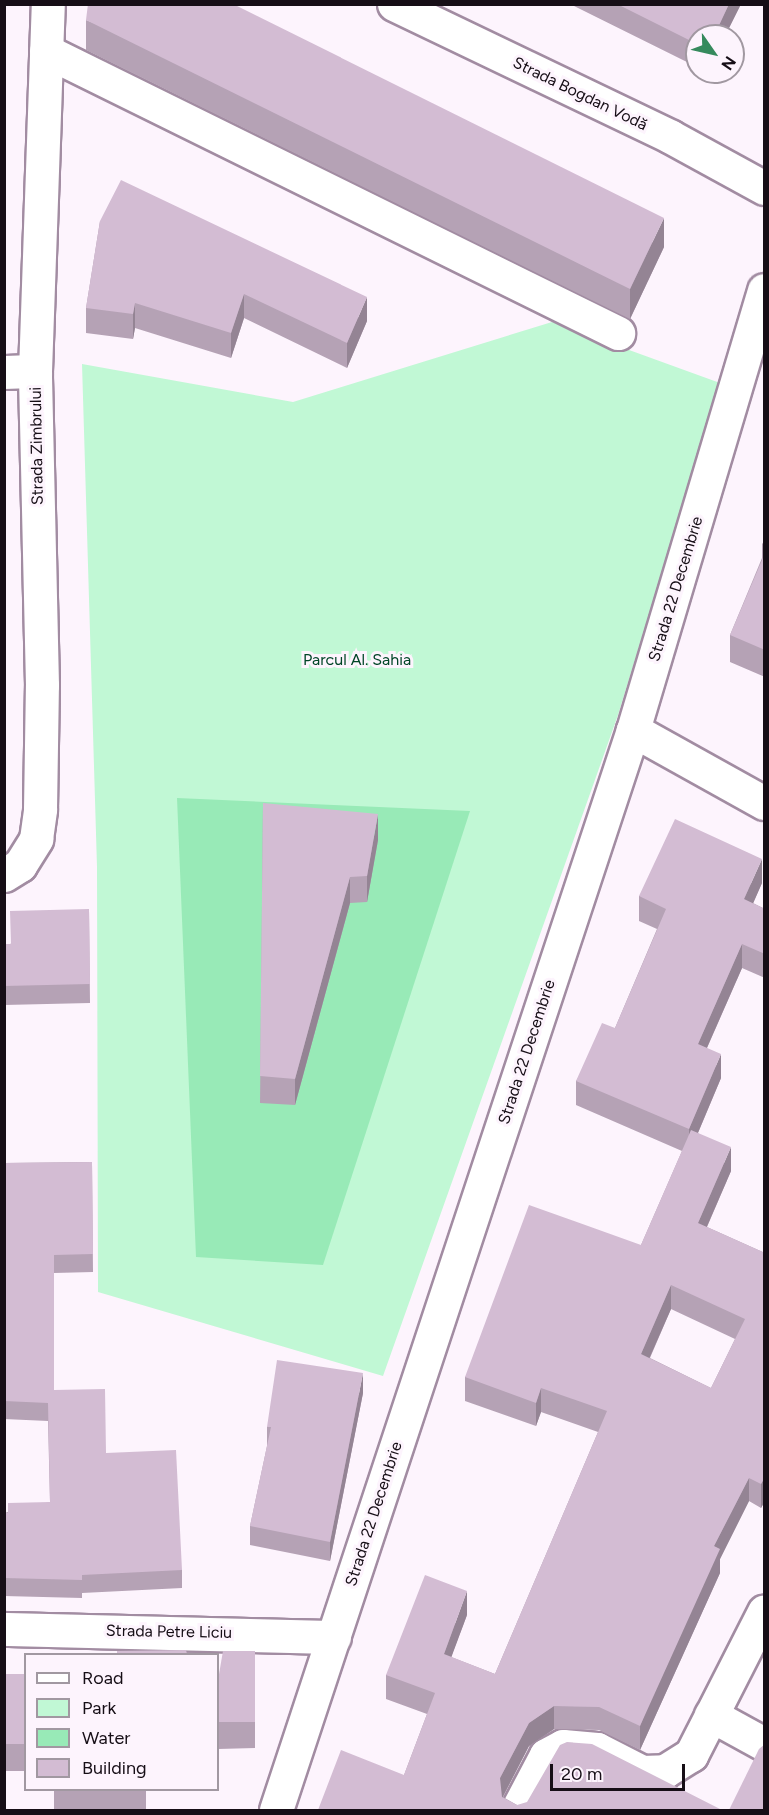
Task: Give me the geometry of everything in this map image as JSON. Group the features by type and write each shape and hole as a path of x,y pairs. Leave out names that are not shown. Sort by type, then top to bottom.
{"street":[{"name":"Strada Zimbrului","path":"4,875 20,865 36,839 40,808 42,685 20,371 48,4"},
{"name":"Strada Bogdan Vodă","path":"394,4 671,137 765,188"},
{"path":"46,51 618,333"},
{"name":"Strada 22 Decembrie","path":"276,1810 633,730 765,290"},
{"path":"633,730 765,803"},
{"path":"517,1810 546,1755 563,1746 597,1749 642,1772 665,1771 691,1755 764,1614"},
{"name":"Strada Petre Liciu","path":"4,1629 334,1637"},
{"path":"711,1715 765,1744"}],"green space":[{"name":"Parcul Al. Sahia","path":"552,322 720,383 618,715 383,1376 98,1292 97,867 82,364 293,402"}],"water":[{"path":"177,798 470,811 323,1265 196,1257"}],"building":[{"path":"88,4 233,4 664,218 630,289 86,20"},
{"path":"617,4 729,4 720,24 685,24 685,38"},
{"path":"121,180 367,297 347,343 244,294 231,333 135,303 133,314 86,308 100,221"},
{"path":"765,553 765,650 730,635"},
{"path":"263,803 378,814 367,876 350,877 295,1079 260,1076"},
{"path":"675,819 762,859 744,899 765,909 765,954 742,944 698,1044 721,1054 689,1129 576,1081 602,1023 615,1028 666,909 639,896"},
{"path":"89,909 90,984 4,986 4,944 11,944 10,911"},
{"path":"691,1130 731,1147 698,1223 765,1253 765,1477 761,1484 749,1478 714,1546 720,1549 640,1726 599,1707 554,1706 529,1723 500,1778 502,1797 517,1805 527,1802 560,1745 567,1742 592,1744 722,1810 318,1810 341,1750 404,1775 435,1693 386,1675 425,1575 467,1591 444,1654 495,1674 607,1411 541,1388 536,1403 465,1377 529,1205 641,1245","holes":["671,1285 745,1319 711,1388 641,1354"]},
{"path":"92,1162 93,1254 54,1255 54,1390 105,1389 106,1453 176,1450 182,1570 82,1575 82,1580 4,1578 4,1513 8,1513 8,1503 50,1502 48,1403 4,1401 4,1163"},
{"path":"277,1360 363,1373 330,1542 250,1526 271,1427 267,1427"},
{"path":"186,1650 187,1653 117,1653 117,1651"},
{"path":"223,1651 255,1651 255,1722 219,1722 219,1674"},
{"path":"4,1674 24,1674 24,1744 4,1744"},
{"path":"765,1744 765,1810 729,1810 759,1749"}]}
